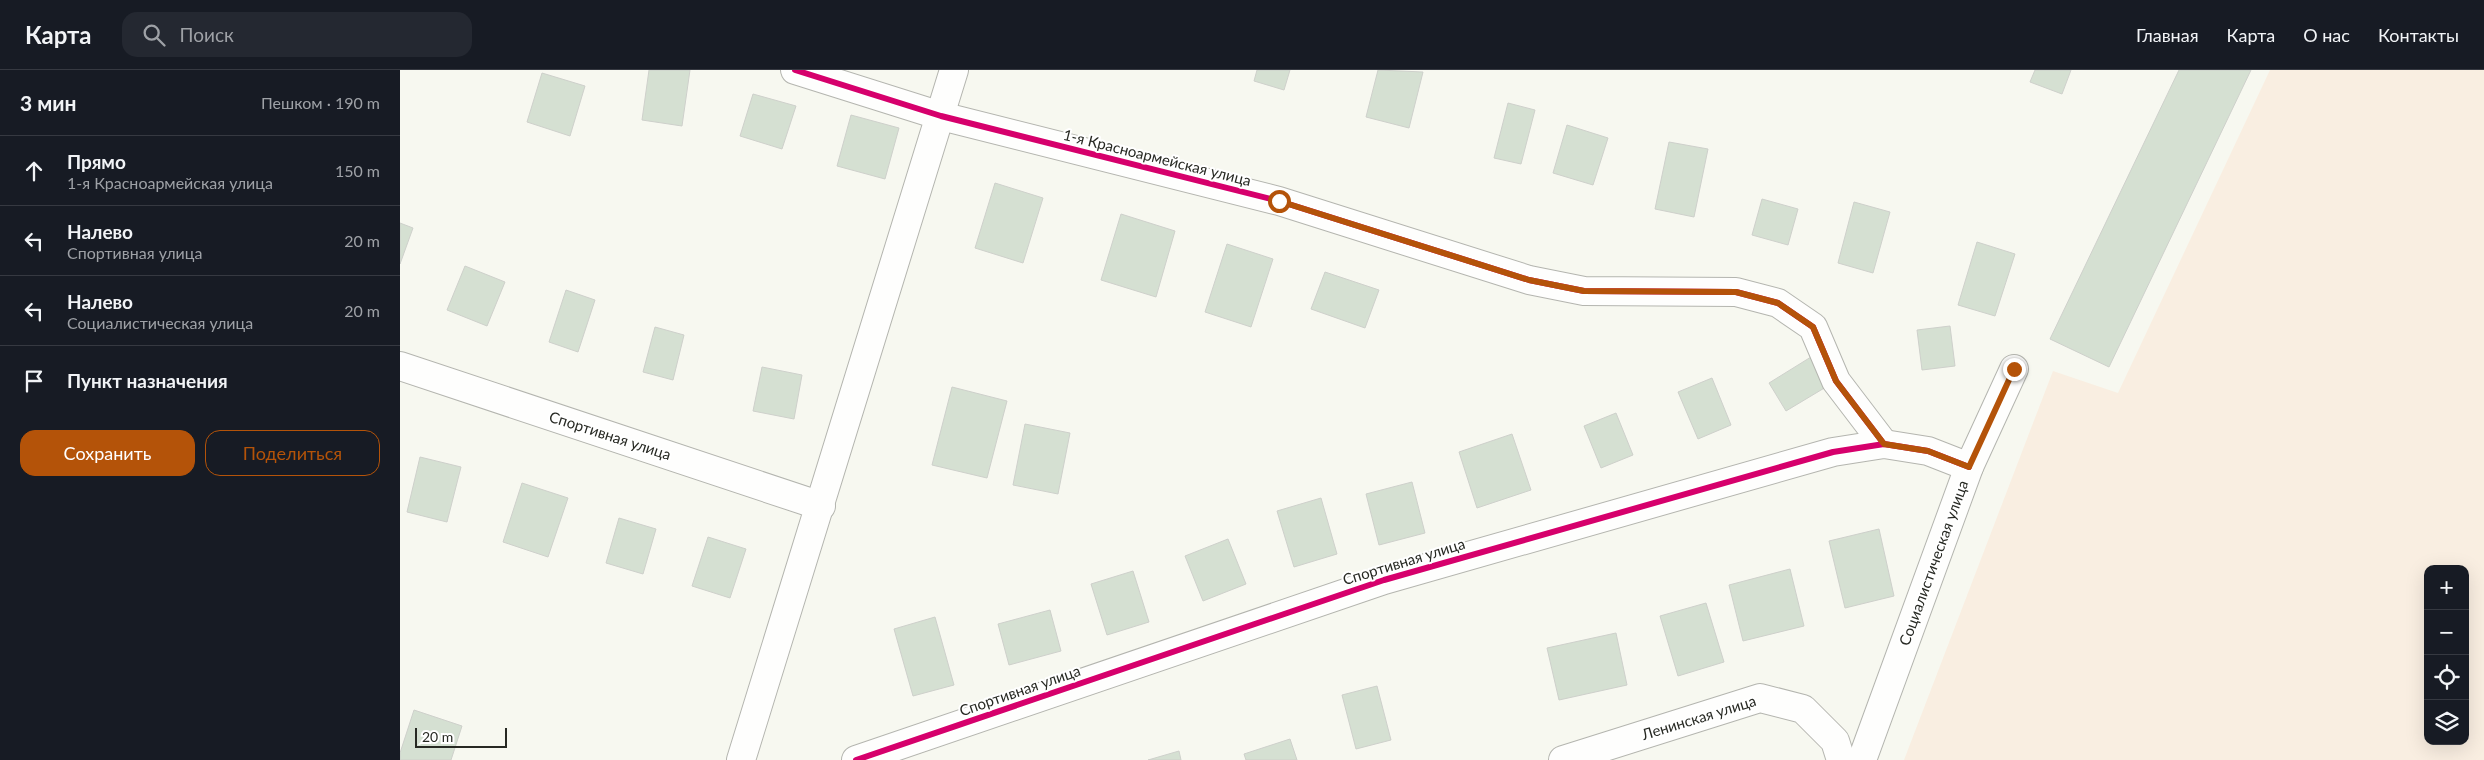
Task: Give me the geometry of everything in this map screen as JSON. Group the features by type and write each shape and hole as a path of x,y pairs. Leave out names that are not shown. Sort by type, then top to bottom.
{"street":[{"name":"1-я Красноармейская улица","path":"795,70 941,116 1279,201 1529,280 1584,291 1736,292 1778,303 1813,327 1836,381 1884,444"},
{"path":"741,760 821,506 954,70"},
{"name":"Спортивная улица","path":"400,366 821,506"},
{"name":"Социалистическая улица","path":"1862,760 1969,467 2014,369"},
{"name":"Спортивная улица","path":"856,760 1384,580 1833,452 1884,444 1928,451 1969,467"},
{"name":"Ленинская улица","path":"1563,760 1760,698 1803,709 1835,741 1841,760"}],"shaded area":[{"path":"2270,70 2484,70 2484,760 1904,760 2053,371 2118,393"}],"building":[{"path":"649,70 690,70 682,126 642,120"},
{"path":"1257,70 1290,70 1284,90 1254,81"},
{"path":"1378,70 1423,72 1409,128 1366,117"},
{"path":"2035,70 2071,70 2062,94 2030,82"},
{"path":"2179,70 2251,70 2109,367 2050,339"},
{"path":"542,73 585,86 570,136 527,122"},
{"path":"753,94 796,106 782,149 740,136"},
{"path":"1508,103 1535,110 1521,164 1494,158"},
{"path":"851,115 899,128 885,179 837,166"},
{"path":"1567,125 1608,138 1593,185 1553,173"},
{"path":"1669,142 1708,149 1694,217 1655,209"},
{"path":"995,183 1043,198 1023,263 975,248"},
{"path":"1762,199 1798,209 1788,245 1752,235"},
{"path":"1854,202 1890,212 1873,273 1838,263"},
{"path":"1121,214 1175,231 1156,297 1101,280"},
{"path":"400,223 413,228 400,264"},
{"path":"1977,242 2015,254 1995,316 1958,305"},
{"path":"1227,244 1273,259 1251,327 1205,312"},
{"path":"465,266 505,282 487,326 447,310"},
{"path":"1325,272 1379,290 1365,328 1311,309"},
{"path":"566,290 595,300 578,352 549,342"},
{"path":"1950,326 1955,366 1922,370 1917,330"},
{"path":"655,327 684,335 673,380 643,372"},
{"path":"1819,352 1836,381 1786,411 1769,383"},
{"path":"762,367 802,375 794,419 753,411"},
{"path":"1712,378 1731,425 1698,439 1678,392"},
{"path":"952,387 1007,401 987,478 932,465"},
{"path":"1616,413 1633,455 1601,468 1584,426"},
{"path":"1025,424 1070,433 1058,494 1013,485"},
{"path":"1512,434 1531,490 1477,508 1459,452"},
{"path":"420,457 461,467 447,522 407,512"},
{"path":"1412,482 1425,533 1379,545 1366,494"},
{"path":"522,483 568,498 548,557 503,542"},
{"path":"1321,498 1337,554 1294,567 1277,511"},
{"path":"619,518 656,529 643,574 606,563"},
{"path":"1879,529 1894,596 1845,608 1829,541"},
{"path":"708,537 746,549 730,598 692,586"},
{"path":"1228,539 1246,584 1203,601 1185,556"},
{"path":"1790,569 1804,626 1743,641 1729,585"},
{"path":"1133,571 1149,622 1107,635 1091,584"},
{"path":"1706,603 1724,662 1678,676 1660,616"},
{"path":"1050,610 1061,651 1009,665 998,624"},
{"path":"935,617 954,685 913,696 894,629"},
{"path":"1616,633 1627,685 1559,700 1547,648"},
{"path":"1377,686 1391,740 1356,749 1342,695"},
{"path":"414,710 462,726 451,760 400,760 400,753"},
{"path":"1290,739 1297,760 1246,760 1244,754"},
{"path":"1179,751 1181,760 1148,760"}],"cycle path":[{"path":"795,70 941,116 1279,201 1529,280 1584,291 1736,292 1778,303 1813,327 1836,381 1884,444"},
{"path":"856,760 1384,580 1833,452 1884,444 1928,451 1969,467"}],"route":[{"path":"1279,201 1529,280 1584,291 1736,292 1778,303 1813,327 1836,381 1844,388 1884,444 1928,451 1969,467 2014,369"}]}
